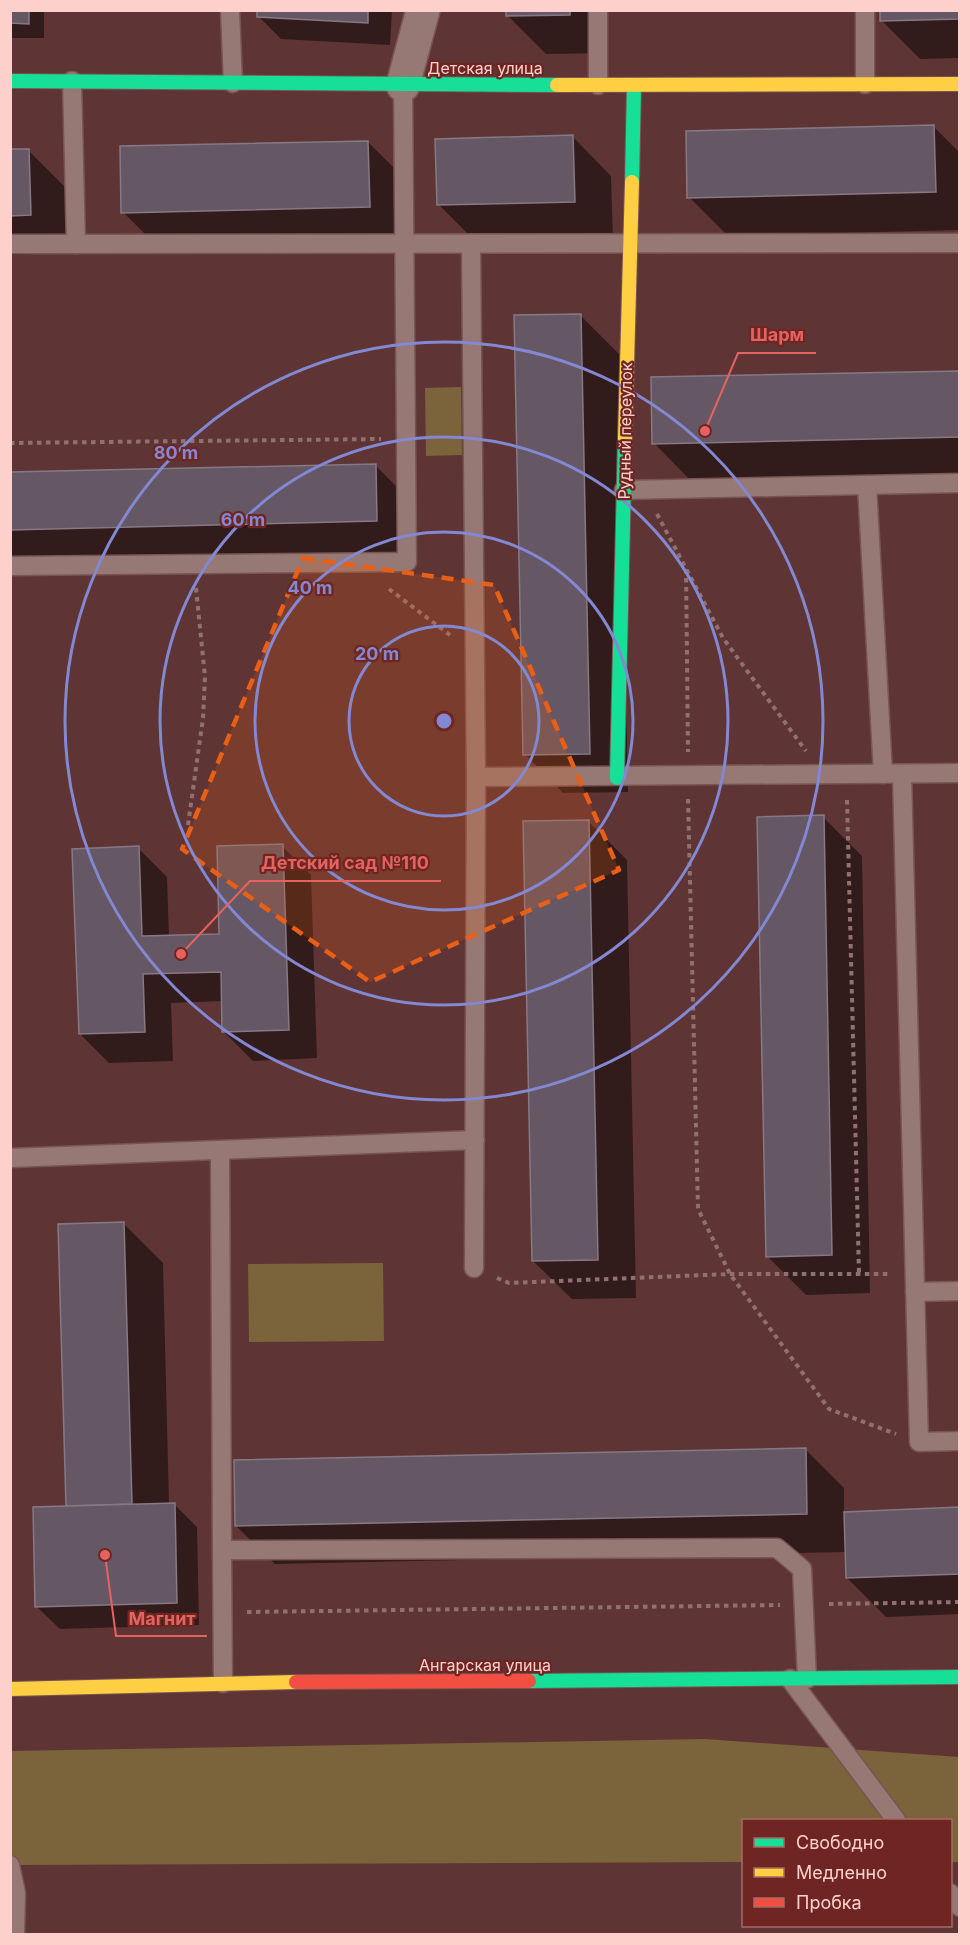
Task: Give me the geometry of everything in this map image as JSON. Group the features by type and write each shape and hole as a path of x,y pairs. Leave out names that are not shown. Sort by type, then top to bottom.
{"street":[{"path":"403,85 423,10"},
{"name":"Детская улица","path":"10,81 403,85 960,84"},
{"name":"Рудный переулок","path":"617,778 634,85"},
{"name":"Ангарская улица","path":"10,1689 223,1683 960,1677"}],"lane":[{"path":"230,10 233,83"},
{"path":"598,10 598,85"},
{"path":"865,10 865,84"},
{"path":"72,81 76,244"},
{"path":"10,566 407,562 403,85"},
{"path":"10,244 960,243"},
{"path":"471,244 476,777 474,1268"},
{"path":"624,490 960,483"},
{"path":"867,485 883,774"},
{"path":"476,777 617,778 960,773"},
{"path":"902,774 919,1442 960,1441"},
{"path":"10,1158 475,1140"},
{"path":"220,1150 223,1683"},
{"path":"915,1283 960,1291"},
{"path":"222,1550 777,1548 801,1569 804,1605 798,1679 895,1819"},
{"path":"10,1865 16,1893 15,1935"}],"path":[{"path":"10,443 406,439"},
{"path":"644,490 723,638 824,775"},
{"path":"188,825 203,718 205,677 194,564"},
{"path":"687,569 688,776 698,1209 730,1274 829,1409 919,1442"},
{"path":"379,589 391,589 475,654"},
{"path":"196,592 208,592"},
{"path":"846,775 859,1274"},
{"path":"474,1268 509,1284 730,1274 859,1274 915,1283"},
{"path":"222,1612 960,1602"}],"highlighted area":[{"path":"303,558 494,585 619,870 370,982 182,849"}],"shaded area":[{"path":"461,387 462,455 426,456 425,388"},
{"path":"383,1263 384,1341 249,1342 248,1264"},
{"path":"705,1739 959,1757 959,1862 952,1862 952,1819 742,1819 742,1862 11,1865 10,1751"}],"building":[{"path":"10,10 29,10 29,24 10,23"},
{"path":"257,10 368,10 368,23 257,17"},
{"path":"506,10 570,10 570,15 506,16"},
{"path":"880,10 960,10 960,19 880,21"},
{"path":"934,125 936,192 687,198 686,131"},
{"path":"573,135 575,202 437,205 435,139"},
{"path":"368,141 370,207 121,213 120,146"},
{"path":"10,149 29,149 31,215 10,216"},
{"path":"581,314 590,754 523,755 514,315"},
{"path":"960,371 960,437 652,444 651,377"},
{"path":"376,464 377,521 10,530 10,472"},
{"path":"824,815 832,1255 766,1257 757,817"},
{"path":"589,820 598,1260 532,1261 523,821"},
{"path":"283,844 289,1030 222,1032 221,972 143,974 145,1032 79,1034 72,849 139,846 142,936 219,934 217,846"},
{"path":"124,1222 132,1504 66,1506 58,1224"},
{"path":"806,1448 807,1514 235,1526 234,1460"},
{"path":"175,1503 177,1603 35,1607 33,1507"},
{"path":"960,1507 960,1574 846,1578 844,1512"}],"traffic: fast":[{"path":"10,81 557,85"},
{"path":"632,182 634,85"},
{"path":"617,778 625,438"},
{"path":"529,1681 960,1677"}],"traffic: slow":[{"path":"557,85 960,84"},
{"path":"625,438 632,182"},
{"path":"10,1689 296,1682"}],"traffic: jam":[{"path":"296,1682 529,1681"}],"place":[{"name":"Шарм","path":"705,431"},
{"name":"Детский сад №110","path":"181,954"},
{"name":"Магнит","path":"105,1555"}]}
